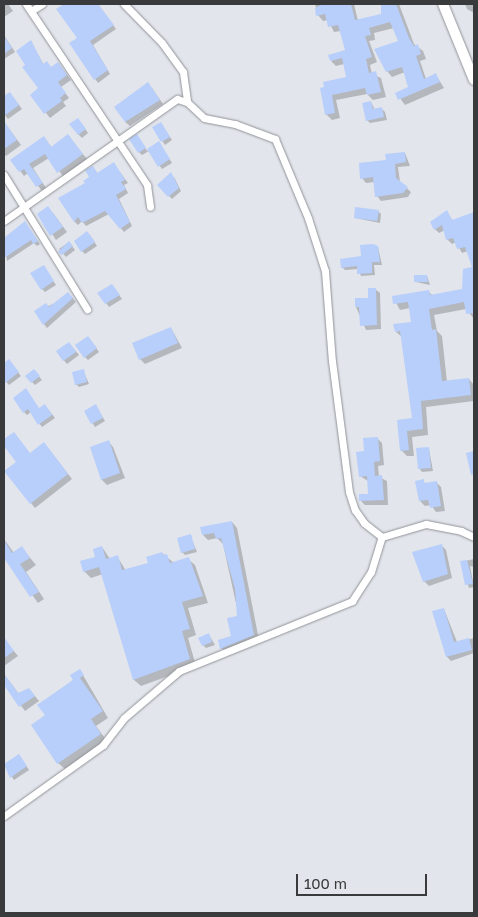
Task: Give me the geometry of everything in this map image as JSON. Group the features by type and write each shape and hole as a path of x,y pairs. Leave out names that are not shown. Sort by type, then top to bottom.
{"street":[{"path":"26,4 147,185 150,207"},
{"path":"31,11 42,4"},
{"path":"124,4 162,43 183,72 187,102"},
{"path":"443,4 474,80"},
{"path":"4,221 120,142 177,99 187,102 204,118 235,124 275,139 308,218 326,271 332,361 349,492 355,510 364,523 382,537"},
{"path":"4,176 87,309"},
{"path":"382,537 426,524 461,531 474,537"},
{"path":"4,816 103,745 124,718 179,672 352,601 377,560 382,537"}],"building":[{"path":"64,4 98,4 114,25 90,41 108,70 94,80 69,43 77,38 56,9"},
{"path":"323,4 351,4 355,20 381,14 381,4 396,4 409,38 414,46 418,44 421,54 416,56 424,79 436,73 440,82 398,100 395,93 408,87 402,67 386,72 374,49 398,41 390,22 369,28 371,35 365,36 372,57 366,59 369,73 376,71 381,92 367,95 365,88 332,95 335,113 325,115 320,88 324,87 323,82 346,77 342,58 330,61 328,55 345,50 338,25 328,27 325,14 316,16 315,8"},
{"path":"4,36 12,48 4,54"},
{"path":"31,40 43,64 47,61 51,67 58,62 67,75 58,82 66,93 60,98 62,101 44,114 30,95 38,88 22,67 25,65 16,51"},
{"path":"148,82 160,100 125,122 114,107"},
{"path":"10,92 19,105 4,116 4,96"},
{"path":"371,101 373,109 382,107 384,117 366,121 362,103"},
{"path":"78,118 86,129 78,135 69,124"},
{"path":"4,121 17,140 4,149"},
{"path":"161,122 170,137 161,142 152,127"},
{"path":"68,134 83,154 57,173 45,154 29,164 43,183 36,187 24,169 19,172 10,160 44,136 51,147"},
{"path":"137,134 146,148 138,153 129,139"},
{"path":"159,141 170,159 158,167 147,149"},
{"path":"405,152 406,162 395,164 396,178 408,187 403,193 375,197 373,177 360,179 359,163 386,160 385,154"},
{"path":"114,162 125,180 121,182 126,189 116,195 130,222 120,229 105,211 82,223 78,217 74,222 58,198 85,183 83,181 89,177 85,170 93,166 97,173"},
{"path":"171,172 179,188 168,197 157,185"},
{"path":"48,206 63,227 50,236 37,214"},
{"path":"355,207 379,210 377,221 354,218"},
{"path":"447,210 452,220 474,212 474,313 466,314 464,302 429,309 432,330 436,329 442,381 469,378 471,395 421,401 423,429 407,431 409,450 400,451 397,420 412,418 400,331 395,332 393,324 411,322 408,302 393,304 392,296 429,290 430,295 462,289 463,269 472,267 465,247 457,249 453,238 446,240 442,225 434,230 430,222"},
{"path":"25,221 38,241 33,244 31,240 4,258 4,238"},
{"path":"87,231 95,242 81,252 74,241"},
{"path":"69,241 73,246 62,255 58,252"},
{"path":"373,244 378,246 380,262 372,262 372,273 357,274 357,266 341,268 340,259 361,256 360,245"},
{"path":"44,265 54,281 41,290 30,273"},
{"path":"414,275 427,275 428,282 414,282"},
{"path":"112,284 120,295 105,304 97,293"},
{"path":"368,288 376,288 377,325 360,326 359,307 355,307 355,298 368,298"},
{"path":"68,292 73,298 43,325 34,311 46,303 49,307"},
{"path":"171,327 178,343 139,360 132,343"},
{"path":"88,336 97,348 84,358 75,345"},
{"path":"69,342 76,352 63,361 56,351"},
{"path":"9,359 19,372 4,384 4,363"},
{"path":"34,369 40,376 31,383 25,376"},
{"path":"84,369 87,382 75,385 72,372"},
{"path":"26,388 39,408 45,404 52,415 38,425 28,409 23,413 13,398"},
{"path":"96,404 103,418 91,424 84,411"},
{"path":"14,432 30,453 44,442 68,474 30,504 4,471 16,462 4,446 4,439"},
{"path":"378,437 380,461 374,462 375,476 382,475 384,500 359,501 359,494 368,494 367,476 359,477 356,452 364,451 363,438"},
{"path":"109,440 120,473 101,480 90,447"},
{"path":"429,447 431,468 418,469 416,448"},
{"path":"474,451 474,474 471,475 466,453"},
{"path":"424,479 424,483 437,481 441,506 430,508 428,500 419,501 415,481"},
{"path":"232,521 254,635 220,649 218,640 231,636 227,618 237,616 235,589 221,538 216,539 214,533 202,535 200,527"},
{"path":"191,534 195,549 181,553 177,538"},
{"path":"4,540 12,553 22,546 30,558 20,564 39,592 30,597 4,558"},
{"path":"442,544 448,574 423,582 412,552"},
{"path":"102,546 106,559 118,555 122,570 148,563 146,557 162,552 163,555 167,554 170,563 189,557 203,596 182,602 190,629 182,631 190,659 133,680 99,567 83,572 80,561 95,557 93,549"},
{"path":"467,560 473,584 465,585 460,561"},
{"path":"444,608 454,642 469,638 472,650 446,657 432,611"},
{"path":"209,633 212,642 202,646 198,638"},
{"path":"4,637 14,651 4,658"},
{"path":"80,669 84,675 80,678 103,711 91,719 101,734 57,764 31,725 45,715 37,705 73,680 70,675"},
{"path":"4,674 18,693 29,688 35,696 19,707 4,685"},
{"path":"19,754 27,766 10,778 4,764"}]}
